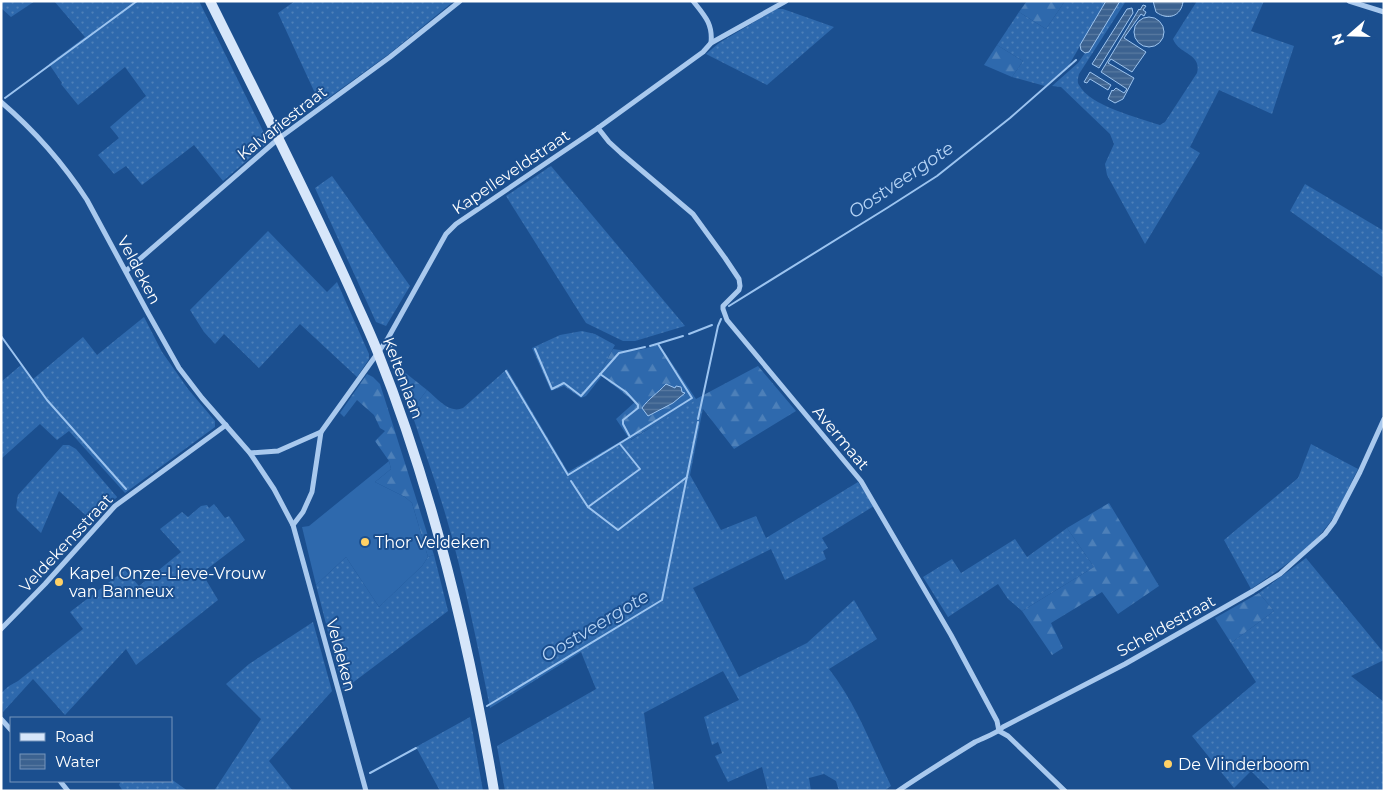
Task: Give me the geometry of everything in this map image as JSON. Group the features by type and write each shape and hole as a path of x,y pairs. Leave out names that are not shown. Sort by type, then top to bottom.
{"main road":[{"name":"Keltenlaan","path":"210,1 334,254 378,352 415,456 441,541 470,662 494,791"}],"street":[{"name":"Kalvariestraat","path":"126,271 278,139 390,57 460,1"},
{"path":"693,1 708,21 712,32 711,43"},
{"name":"Kapelleveldstraat","path":"321,432 387,340 440,243 456,224 598,128 703,52 711,43 786,1"},
{"path":"1349,1 1384,12"},
{"name":"Veldeken","path":"1,102 40,138 87,200 179,368 250,453 274,489 293,525 366,791"},
{"name":"Avermaat","path":"598,128 621,153 693,214 739,279 739,290 723,306 727,320 861,481 951,635 997,721 999,731"},
{"path":"387,340 395,360"},
{"name":"Scheldestraat","path":"898,791 989,734 999,731 1003,727 1131,660 1280,574 1325,534 1334,522 1346,501 1384,419"},
{"name":"Veldekensstraat","path":"1,630 115,506 226,425"},
{"path":"250,453 278,450 321,432"},
{"path":"293,525 303,512 312,492 321,432"},
{"path":"1,719 10,729"},
{"path":"999,731 1008,736 1065,791"}],"green space":[{"path":"1,1 35,1 11,17 1,8"},
{"path":"54,1 199,1 268,141 223,181 194,145 142,185 126,166 114,174 98,155 119,138 110,127 146,96 125,67 78,105 61,84 49,64 85,37"},
{"path":"295,1 454,1 389,54 320,104 278,13"},
{"path":"1027,1 1065,1 1046,29 1019,12"},
{"path":"1065,1 1106,1 1069,65 1045,86 1012,77 1023,61 997,45 1019,12 1046,29"},
{"path":"1120,1 1126,1 1079,74 1078,84 1093,99 1104,105 1160,125 1165,122 1197,73 1198,66 1196,61 1180,48 1173,39 1197,1 1264,1 1251,31 1294,46 1272,114 1219,90 1190,147 1200,153 1145,244 1107,175 1105,164 1114,144 1110,134 1061,87 1052,86 1089,51"},
{"path":"776,9 783,9 834,27 767,85 706,54 719,43"},
{"path":"997,45 1023,61 1012,77 984,65"},
{"path":"551,166 685,326 635,341 623,341 586,323 506,196"},
{"path":"332,176 410,286 386,326 376,322 315,188"},
{"path":"1305,184 1384,231 1384,278 1290,211"},
{"path":"268,231 327,292 337,282 369,354 369,359 357,377 300,324 259,368 224,334 215,344 204,332 190,310"},
{"path":"144,317 162,352 188,389 215,421 215,427 125,493 69,431 57,440 40,424 1,459 1,382 21,365 32,380 83,337 97,355"},
{"path":"582,331 595,334 615,345 599,374 602,376 586,396 581,398 564,386 551,391 532,348 560,335"},
{"path":"659,344 696,399 758,366 796,411 734,449 696,400 630,440 616,419 635,402 599,374 613,349 637,350"},
{"path":"395,367 398,367 427,390 411,411"},
{"path":"507,369 568,472 628,437 631,440 696,399 703,408 690,475 721,530 756,516 766,538 858,482 874,506 822,538 828,548 823,551 826,559 785,580 771,549 693,588 739,677 807,643 854,600 877,639 829,669 839,682 863,726 891,786 884,791 839,791 836,781 824,774 809,778 811,791 768,791 762,767 728,782 715,756 722,753 718,742 712,745 704,717 739,700 723,671 644,713 654,789 505,791 497,746 596,689 581,652 490,708 470,610 452,537 411,411 427,390 448,407 453,409 463,408"},
{"path":"367,374 380,384 434,555 428,557 412,503 405,497 375,482 391,469 389,461 375,441 385,431 380,428 374,415 357,400 344,417 340,413"},
{"path":"1311,444 1358,469 1339,509 1323,531 1294,558 1251,589 1224,540 1298,478"},
{"path":"63,445 69,445 76,449 117,497 93,522 59,491 41,533 17,510 18,495"},
{"name":"Thor Veldeken","path":"389,461 391,469 375,482 405,497 412,503 428,557 422,566 379,607 346,557 316,585 302,527 309,526"},
{"path":"1109,503 1159,586 1118,614 1102,592 1051,623 1063,648 1052,655 1022,611 1094,567 1067,528"},
{"path":"214,504 225,518 229,516 245,540 202,573 218,600 136,665 126,649 65,715 33,679 3,712 1,693 83,629 70,612 125,570 139,586 181,552 160,529 182,512 188,517 201,506 207,505 209,508"},
{"path":"1067,528 1094,567 1022,611 1008,599 998,584 948,617 923,577 952,559 961,573 1015,539 1027,557"},
{"path":"434,555 448,611 343,690 316,585 346,557 379,607 422,566 428,557"},
{"path":"1306,558 1384,653 1384,660 1351,676 1384,702 1384,791 1271,791 1251,771 1234,788 1192,736 1256,682 1231,643 1274,611 1259,593"},
{"path":"1259,593 1274,611 1231,643 1215,618"},
{"path":"313,622 332,691 269,761 293,791 214,791 261,719 226,684 249,664"},
{"path":"470,717 483,791 440,791 416,747"},
{"path":"172,780 188,791 123,791 119,785 120,782 172,782"}],"water":[{"path":"1106,1 1120,1 1089,52 1085,53 1081,50 1080,45"},
{"path":"1153,1 1183,2 1177,14 1165,16 1156,12"},
{"path":"1143,5 1146,6 1143,10 1146,12 1144,16 1141,14 1124,38 1146,52 1132,72 1111,59 1108,63 1134,78 1123,99 1115,103 1108,99 1112,90 1116,88 1124,93 1127,89 1101,72"},
{"path":"1132,8 1133,13 1099,68 1092,64 1127,9"},
{"path":"1149,17 1160,21 1164,32 1160,43 1149,47 1138,43 1134,32 1138,21"},
{"path":"1090,72 1111,85 1108,90 1090,79 1087,83 1084,82"},
{"path":"666,384 675,388 676,386 681,387 682,392 685,393 673,403 648,416 642,408"}],"waterway":[{"path":"5,98 137,1"},
{"name":"Oostveergote","path":"729,306 937,176 1010,118 1076,60"},
{"name":"Oostveergote","path":"698,419 721,319"},
{"path":"689,334 712,325"},
{"path":"1,336 47,400 126,489"},
{"path":"650,346 683,336"},
{"path":"600,374 626,392 638,405 638,408 623,420 623,424 630,437 692,398 658,344"},
{"path":"535,349 552,389 564,383 581,396 619,353 645,347"},
{"path":"506,371 568,475 630,437"},
{"name":"Oostveergote","path":"487,706 662,600 698,422"},
{"path":"571,481 588,507 640,469 620,444"},
{"path":"588,507 618,530 687,477"},
{"name":"Oostveergote","path":"370,773 416,748"}],"place":[{"name":"Thor Veldeken","path":"365,542"},
{"name":"Kapel Onze-Lieve-Vrouw van Banneux","path":"59,582"},
{"name":"De Vlinderboom","path":"1168,764"}]}
